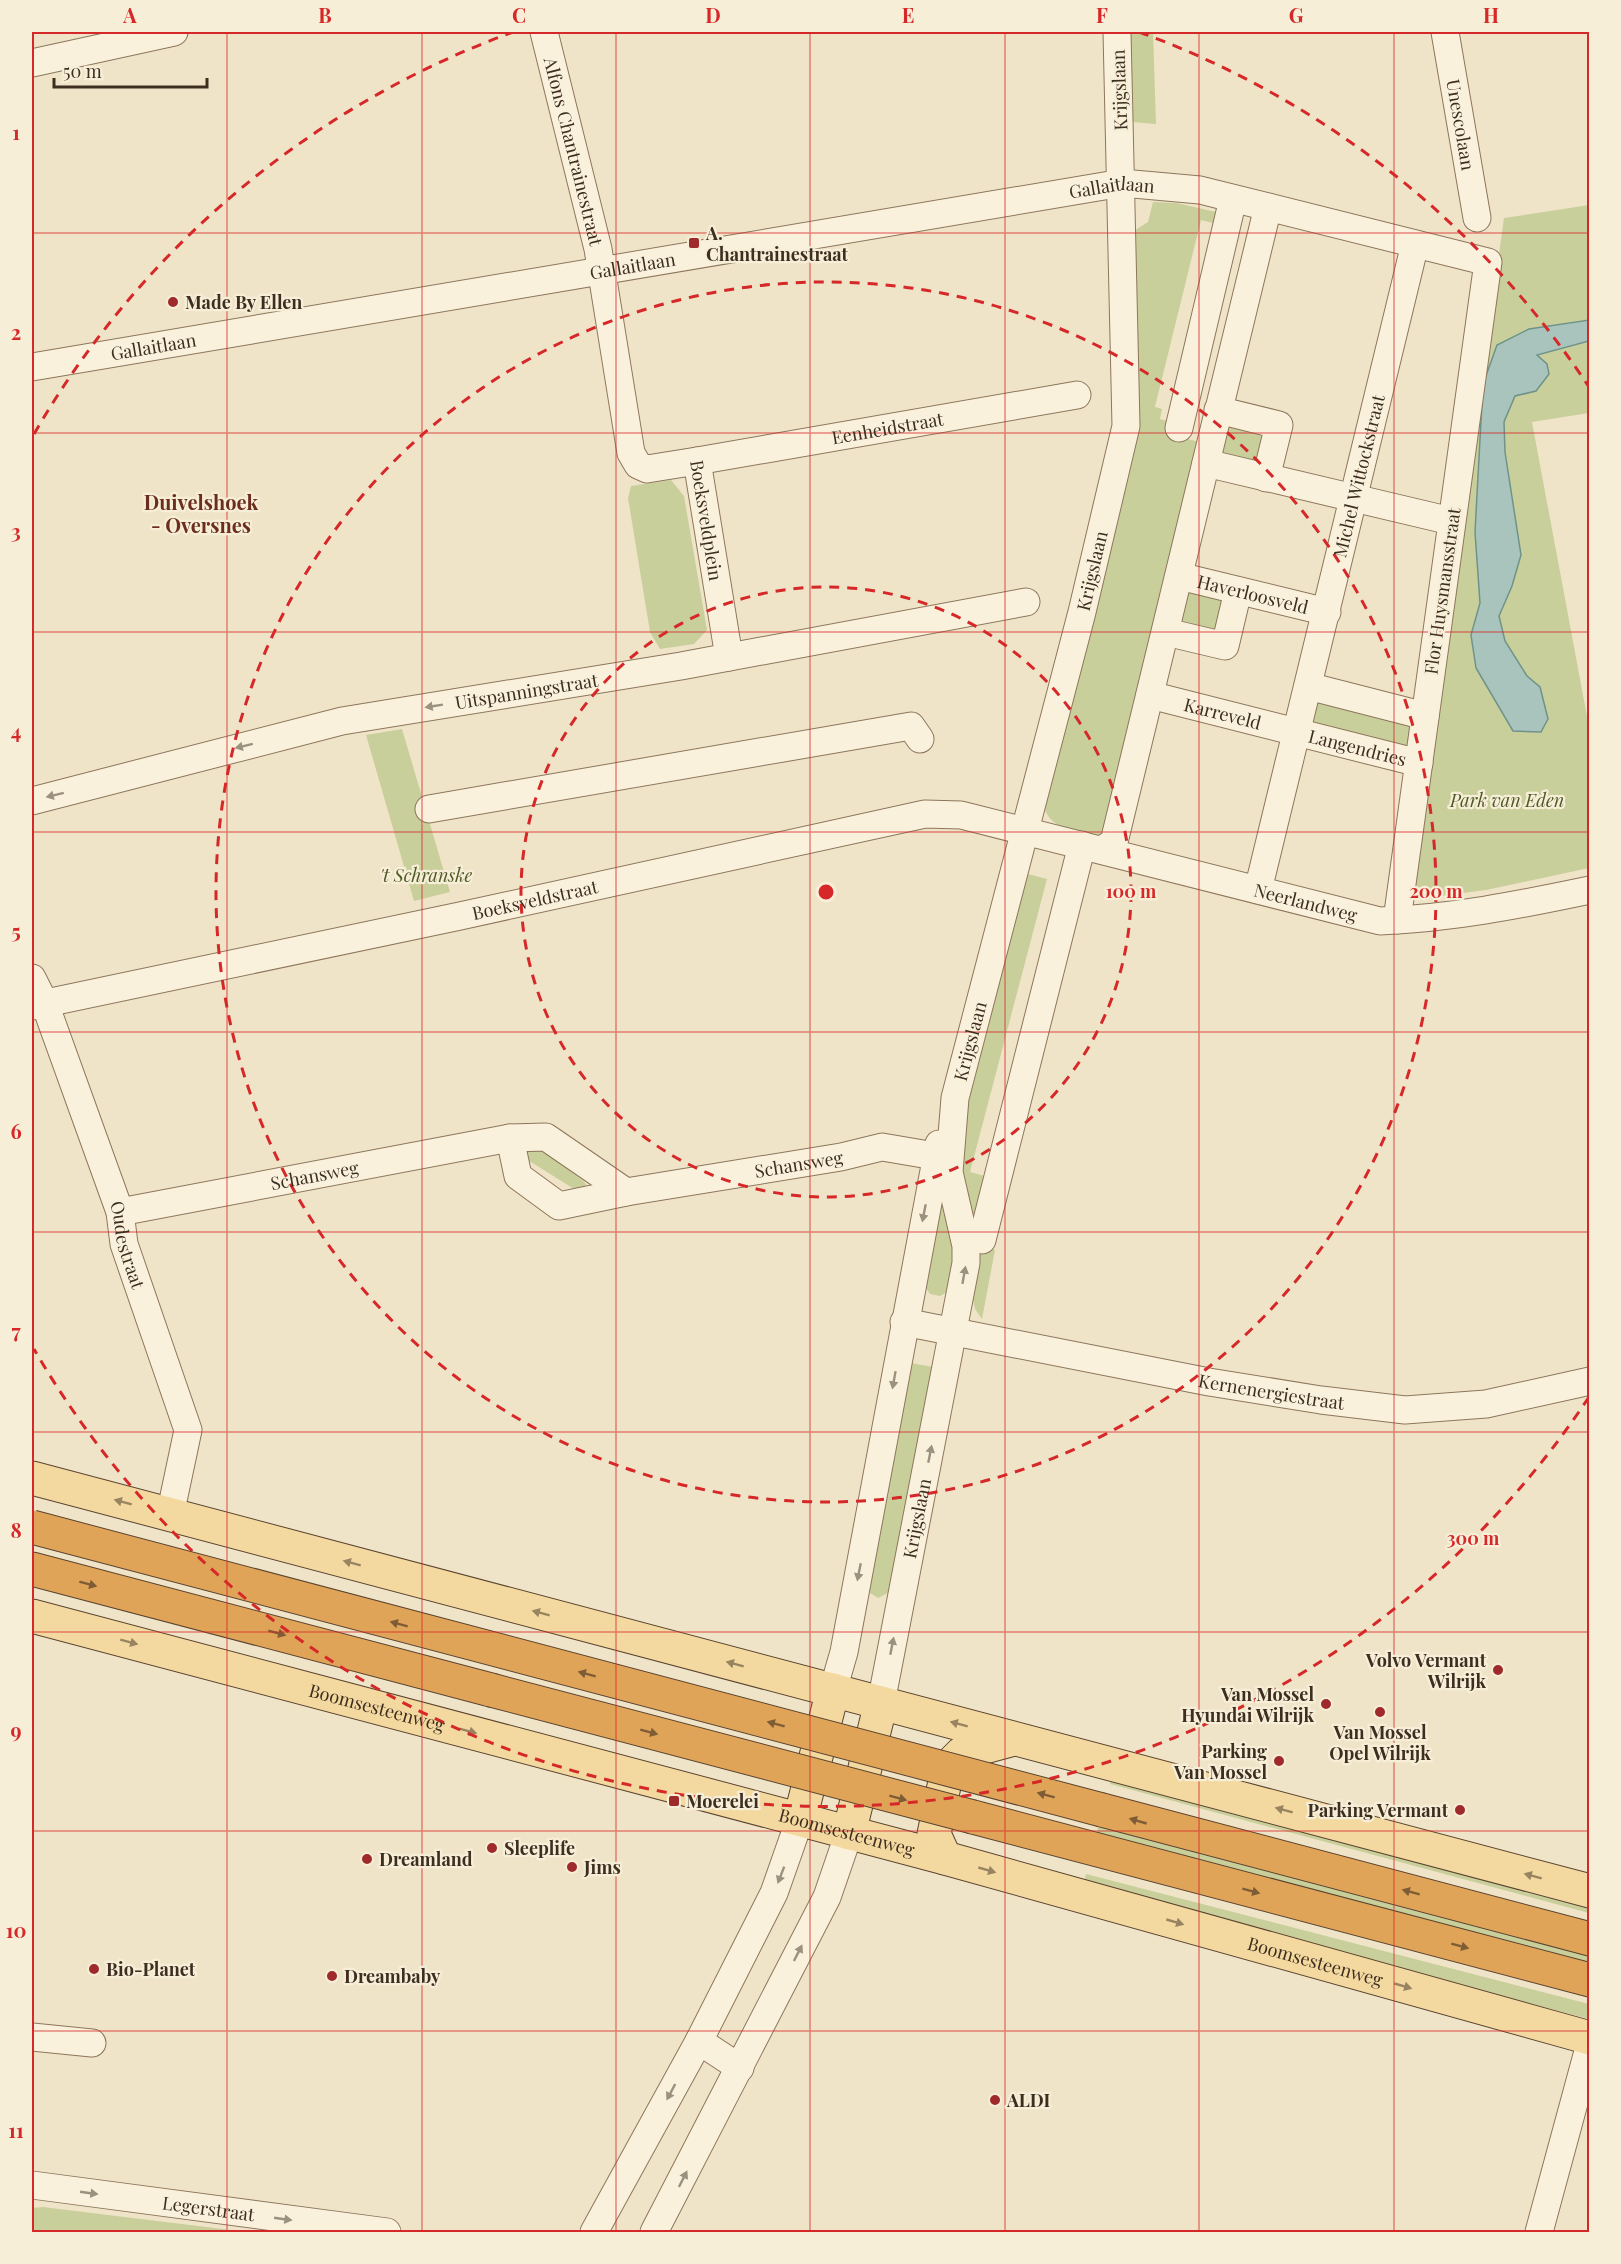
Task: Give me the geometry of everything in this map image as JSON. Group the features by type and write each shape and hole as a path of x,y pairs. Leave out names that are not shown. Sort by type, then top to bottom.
{"highway":[{"path":"32,1527 1590,1939"},
{"path":"32,1569 1590,1980"}],"main road":[{"path":"32,1478 1590,1891"},
{"name":"Boomsesteenweg","path":"32,1616 945,1858 1590,2038"},
{"name":"Krijgslaan","path":"800,1819 833,1690"},
{"name":"Krijgslaan","path":"849,1833 880,1703"},
{"path":"945,1858 934,1834 948,1767 962,1753 1015,1739"}],"street":[{"path":"32,63 174,32"},
{"name":"Alfons Chantrainestraat","path":"544,32 598,249 601,272"},
{"name":"Krijgslaan","path":"833,1690 846,1641 935,1156 955,1098 1122,454 1126,426 1117,32"},
{"name":"Unescolaan","path":"1445,32 1477,218"},
{"name":"Gallaitlaan","path":"32,367 1122,183 1191,189 1233,199"},
{"path":"1179,428 1233,199 1415,244"},
{"path":"982,1240 1092,848 1114,842 1268,207"},
{"name":"Flor Huysmansstraat","path":"1397,920 1488,262 1415,244"},
{"name":"Michel Wittockstraat","path":"1258,890 1355,499 1415,244"},
{"name":"Boeksveldplein","path":"601,272 631,453 638,465 646,469 697,461 729,657"},
{"name":"Eenheidstraat","path":"697,461 1077,395"},
{"path":"1218,410 1279,425 1266,478"},
{"path":"1206,463 1451,521"},
{"name":"Haverloosveld","path":"1179,576 1326,612"},
{"path":"1166,632 1226,646 1238,591"},
{"name":"Uitspanningstraat","path":"32,801 342,721 729,657 1026,602"},
{"path":"1308,686 1425,716"},
{"name":"Karreveld","path":"1150,695 1296,733"},
{"path":"429,809 910,726 920,739"},
{"name":"Langendries","path":"1296,733 1419,763"},
{"name":"Boeksveldstraat","path":"38,1005 925,814 961,815 1026,831"},
{"name":"Neerlandweg","path":"1026,831 1380,921 1436,919 1496,910 1590,890"},
{"name":"Oudestraat","path":"32,978 38,1005 120,1212 124,1244 188,1430 170,1515"},
{"name":"Krijgslaan","path":"880,1703 966,1263 966,1246 949,1172 955,1098"},
{"name":"Schansweg","path":"120,1212 510,1138 546,1137 626,1192"},
{"name":"Schansweg","path":"510,1138 518,1176 559,1206 626,1192 841,1157 882,1147 935,1156"},
{"name":"Kernenergiestraat","path":"904,1322 1230,1385 1321,1400 1405,1410 1486,1404 1590,1381"},
{"path":"594,2232 699,2041 774,1893 800,1819"},
{"path":"654,2232 827,1897 849,1833"},
{"path":"32,2037 92,2043"},
{"path":"699,2041 740,2068"},
{"path":"1539,2232 1590,2044"},
{"name":"Legerstraat","path":"32,2185 387,2232"}],"green space":[{"path":"1129,32 1153,32 1156,124 1132,122"},
{"path":"1153,202 1177,203 1220,213 1217,224 1201,220 1155,407 1162,409 1160,419 1168,421 1165,433 1203,443 1106,839 1074,832 1057,824 1045,810 1042,799 1138,428 1132,232 1148,222"},
{"name":"Park van Eden","path":"1589,205 1589,413 1532,422 1589,727 1589,868 1486,890 1410,900 1504,218"},
{"path":"1223,418 1271,430 1261,472 1212,460"},
{"path":"671,480 684,496 707,630 694,644 660,649 650,632 628,498 631,486"},
{"path":"1182,584 1230,595 1220,638 1172,626"},
{"path":"1318,698 1416,721 1409,753 1310,729"},
{"name":"'t Schranske","path":"402,729 450,892 414,901 366,735"},
{"path":"1028,874 1047,879 970,1172 985,1176 979,1246 995,1250 982,1319 975,1309 971,1291 956,1151"},
{"path":"524,1150 542,1150 582,1180 586,1184 585,1188 572,1193 574,1189 531,1162 526,1162"},
{"path":"935,1180 957,1238 947,1292 940,1296 930,1294 925,1287"},
{"path":"911,1363 933,1367 890,1592 878,1598 870,1593 867,1587"},
{"path":"1112,1775 1589,1902 1589,1913 1110,1784"},
{"path":"1098,1826 1589,1955 1589,1963 1097,1833"},
{"path":"1086,1874 1589,2004 1589,2019 1084,1885"},
{"path":"43,2207 247,2232 32,2232 32,2208"}],"water":[{"path":"1589,320 1589,341 1537,355 1547,364 1549,374 1536,391 1515,396 1504,422 1505,452 1521,555 1512,586 1499,616 1505,641 1527,676 1540,687 1548,719 1541,732 1513,731 1476,668 1471,635 1480,603 1475,532 1483,384 1497,345 1529,329"}],"place":[{"name":"A. Chantrainestraat","path":"694,243"},
{"name":"Made By Ellen","path":"173,302"},
{"name":"Volvo Vermant Wilrijk","path":"1498,1670"},
{"name":"Van Mossel Hyundai Wilrijk","path":"1326,1704"},
{"name":"Van Mossel Opel Wilrijk","path":"1380,1712"},
{"name":"Parking Van Mossel","path":"1279,1761"},
{"name":"Moerelei","path":"674,1801"},
{"name":"Parking Vermant","path":"1460,1810"},
{"name":"Sleeplife","path":"492,1848"},
{"name":"Dreamland","path":"367,1859"},
{"name":"Jims","path":"572,1867"},
{"name":"Bio-Planet","path":"94,1969"},
{"name":"Dreambaby","path":"332,1976"},
{"name":"ALDI","path":"995,2100"}],"district":[{"name":"Duivelshoek - Oversnes","path":"201,512"}]}
